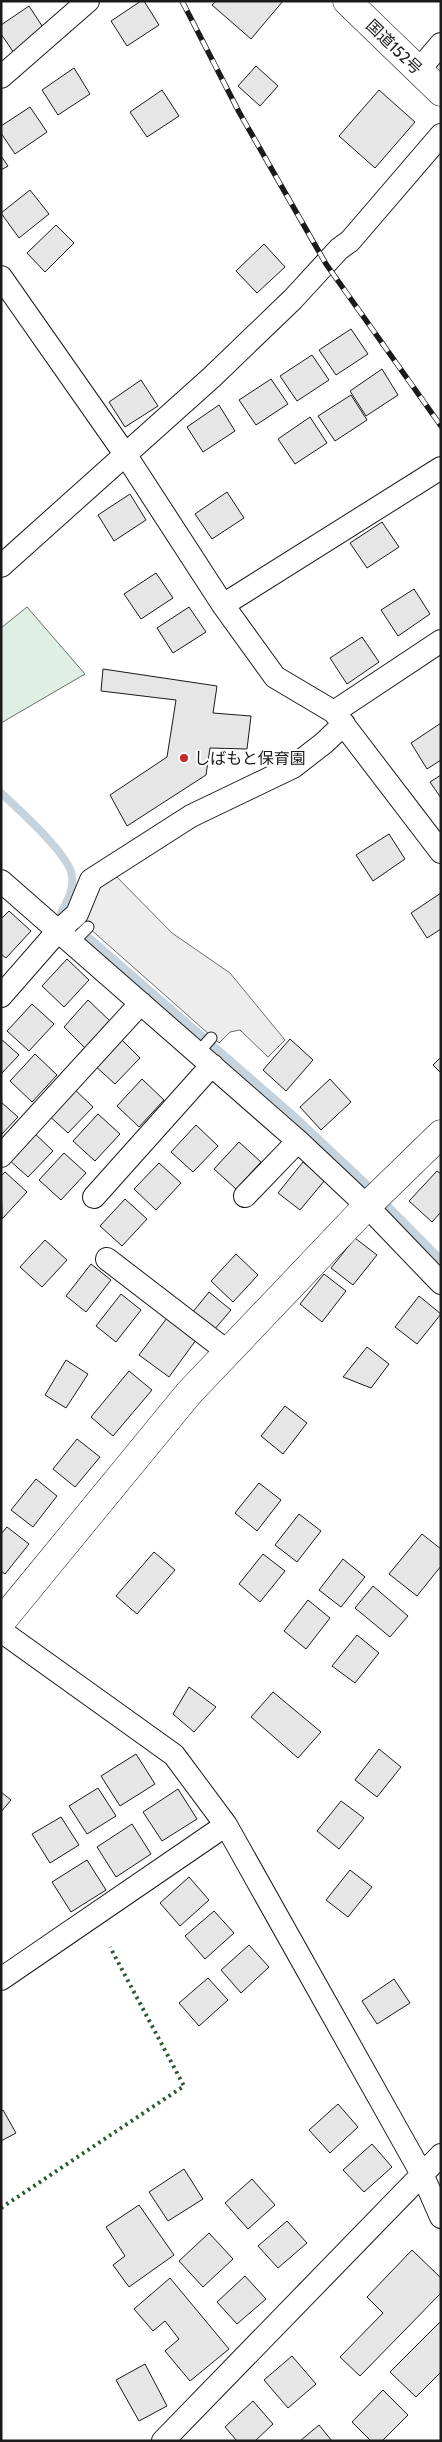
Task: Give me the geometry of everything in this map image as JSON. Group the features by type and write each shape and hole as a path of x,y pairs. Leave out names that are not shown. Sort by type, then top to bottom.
{"main road":[{"name":"国道152号","path":"348,1 441,92"},
{"path":"1,1622 189,1393 376,1197 441,1134"}],"street":[{"path":"1,77 88,1"},
{"path":"418,70 441,44"},
{"path":"1,566 212,377 294,299 339,249 350,241 441,135"},
{"path":"1,277 125,454 223,605 275,677 339,718 441,852"},
{"path":"223,605 441,468"},
{"path":"1,996 72,930 91,880 95,876 191,816 293,767 324,743 339,718 441,641"},
{"path":"1,881 72,930 141,1003 207,1050 298,1141 376,1197 441,1283"},
{"path":"1,1156 141,1003"},
{"path":"94,1198 207,1050"},
{"path":"245,1196 298,1141"},
{"path":"107,1259 228,1352"},
{"path":"1,1631 174,1755 226,1825 423,2176 441,2217"},
{"path":"1,1979 226,1825"},
{"path":"163,2441 423,2176 441,2155"}],"green space":[{"path":"27,607 85,674 1,723 1,628"}],"shaded area":[{"path":"112,872 172,933 230,973 285,1040 268,1057 240,1030 230,1032 219,1043 80,920 94,892"}],"building":[{"path":"141,1 144,1 159,25 127,46 111,21"},
{"path":"216,1 283,1 251,39 212,5"},
{"path":"29,6 46,32 14,53 1,34 1,25"},
{"path":"256,66 278,86 260,106 238,86"},
{"path":"74,68 90,94 58,115 42,90"},
{"path":"162,90 179,116 147,137 130,112"},
{"path":"379,90 415,122 375,168 339,136"},
{"path":"30,107 47,132 15,154 1,133 1,126"},
{"path":"1,156 8,166 1,170"},
{"path":"30,190 49,214 19,238 1,213"},
{"path":"56,225 74,243 45,272 27,253"},
{"path":"264,244 285,267 257,293 236,271"},
{"path":"351,329 368,354 336,375 319,350"},
{"path":"312,355 329,380 297,401 280,376"},
{"path":"382,369 398,395 366,416 350,391"},
{"path":"271,379 288,404 256,425 239,400"},
{"path":"141,380 158,406 125,427 109,402"},
{"path":"351,395 367,420 335,441 318,416"},
{"path":"219,405 235,431 203,452 187,427"},
{"path":"310,417 327,443 295,464 278,439"},
{"path":"227,492 244,518 212,539 195,514"},
{"path":"130,494 146,520 114,541 98,515"},
{"path":"382,522 399,547 367,568 350,543"},
{"path":"156,573 173,598 141,619 124,594"},
{"path":"414,589 430,614 398,636 381,610"},
{"path":"189,607 206,632 173,653 157,628"},
{"path":"362,637 379,662 347,684 330,658"},
{"name":"しばもと保育園","path":"103,669 217,686 213,713 251,716 247,749 210,748 206,775 127,826 110,795 167,757 176,700 101,691"},
{"path":"441,723 441,760 427,769 411,743"},
{"path":"441,775 441,798 430,782"},
{"path":"389,834 405,859 373,881 356,855"},
{"path":"441,893 441,929 427,938 411,913"},
{"path":"9,911 31,931 6,958 1,954 1,919"},
{"path":"67,959 89,980 64,1007 42,986"},
{"path":"88,1000 110,1021 85,1048 64,1027"},
{"path":"32,1004 54,1024 29,1051 7,1031"},
{"path":"119,1037 140,1058 115,1084 93,1064"},
{"path":"1,1039 19,1055 1,1074"},
{"path":"290,1039 313,1060 286,1091 263,1070"},
{"path":"35,1054 57,1075 32,1102 10,1081"},
{"path":"441,1057 441,1073 433,1065"},
{"path":"142,1079 164,1100 139,1127 117,1106"},
{"path":"330,1079 351,1102 321,1130 300,1107"},
{"path":"71,1086 93,1107 68,1133 46,1113"},
{"path":"1,1102 18,1117 1,1135"},
{"path":"98,1114 120,1134 95,1161 73,1141"},
{"path":"196,1125 218,1146 193,1172 171,1152"},
{"path":"31,1130 53,1151 28,1177 6,1157"},
{"path":"239,1142 261,1162 236,1189 214,1169"},
{"path":"64,1153 86,1173 61,1200 39,1180"},
{"path":"303,1162 325,1180 300,1210 278,1193"},
{"path":"159,1163 181,1183 156,1210 134,1189"},
{"path":"437,1171 441,1174 441,1212 432,1222 409,1201"},
{"path":"5,1172 27,1192 2,1219 1,1176"},
{"path":"125,1199 147,1219 122,1246 100,1226"},
{"path":"355,1238 377,1255 353,1285 331,1268"},
{"path":"45,1240 67,1260 42,1287 20,1267"},
{"path":"236,1254 258,1275 233,1302 211,1281"},
{"path":"91,1264 111,1280 86,1312 66,1296"},
{"path":"324,1274 346,1291 322,1322 300,1304"},
{"path":"209,1292 231,1310 214,1330 192,1313"},
{"path":"121,1294 141,1310 116,1342 96,1326"},
{"path":"419,1296 441,1314 417,1344 395,1327"},
{"path":"167,1318 196,1340 169,1377 139,1355"},
{"path":"367,1347 389,1364 371,1388 343,1377"},
{"path":"66,1360 88,1374 66,1408 45,1395"},
{"path":"129,1371 152,1390 113,1436 91,1417"},
{"path":"285,1406 307,1423 283,1454 261,1436"},
{"path":"77,1439 100,1457 75,1487 53,1469"},
{"path":"36,1479 57,1496 33,1527 11,1510"},
{"path":"259,1483 281,1500 257,1531 235,1513"},
{"path":"299,1514 321,1531 297,1562 275,1545"},
{"path":"7,1527 29,1544 5,1574 1,1571 1,1534"},
{"path":"422,1534 441,1549 441,1566 417,1596 389,1574"},
{"path":"154,1552 175,1570 137,1614 116,1596"},
{"path":"263,1554 285,1571 260,1602 239,1584"},
{"path":"343,1559 365,1577 341,1607 319,1590"},
{"path":"373,1586 408,1616 390,1637 355,1608"},
{"path":"308,1600 330,1618 306,1649 284,1631"},
{"path":"357,1635 379,1653 355,1683 332,1666"},
{"path":"189,1687 216,1707 194,1732 173,1714"},
{"path":"273,1692 321,1732 298,1758 251,1717"},
{"path":"379,1749 401,1767 377,1797 355,1780"},
{"path":"136,1754 155,1784 120,1806 101,1776"},
{"path":"98,1788 116,1816 87,1834 69,1806"},
{"path":"178,1789 197,1819 162,1841 143,1812"},
{"path":"1,1792 11,1800 1,1812"},
{"path":"341,1801 364,1818 339,1849 317,1831"},
{"path":"61,1817 79,1845 50,1863 32,1834"},
{"path":"132,1824 151,1854 116,1877 97,1847"},
{"path":"87,1860 106,1890 71,1912 52,1882"},
{"path":"350,1870 372,1887 348,1917 326,1900"},
{"path":"189,1877 209,1900 180,1926 160,1903"},
{"path":"214,1911 234,1933 205,1959 185,1936"},
{"path":"249,1945 269,1967 241,1993 221,1970"},
{"path":"208,1978 228,2000 199,2026 179,2003"},
{"path":"394,1979 410,2003 377,2024 362,2001"},
{"path":"338,2104 358,2127 330,2153 309,2130"},
{"path":"3,2110 16,2133 1,2141 1,2112"},
{"path":"372,2144 392,2167 364,2192 343,2170"},
{"path":"184,2169 203,2199 168,2221 149,2192"},
{"path":"252,2179 275,2205 248,2229 225,2203"},
{"path":"139,2205 174,2255 129,2287 113,2265 125,2256 106,2227"},
{"path":"287,2221 307,2243 278,2268 258,2246"},
{"path":"209,2233 233,2259 203,2287 179,2261"},
{"path":"412,2250 441,2278 441,2293 360,2376 340,2357 383,2313 367,2297"},
{"path":"245,2276 266,2299 237,2324 217,2302"},
{"path":"170,2278 229,2349 190,2381 165,2351 179,2339 165,2321 153,2331 134,2309"},
{"path":"441,2321 441,2372 416,2397 390,2372"},
{"path":"292,2356 316,2384 288,2408 264,2380"},
{"path":"145,2364 167,2406 139,2421 116,2380"},
{"path":"383,2390 408,2415 382,2441 371,2441 352,2422"},
{"path":"253,2401 273,2424 255,2441 237,2441 225,2427"},
{"path":"319,2425 332,2441 300,2441"}],"waterway":[{"path":"1,793 42,833 69,867 72,876 72,886 70,895 61,913 69,920"},
{"path":"79,929 295,1117 365,1183 441,1260"}],"railway":[{"path":"182,1 239,112 326,264 441,426"}],"hedge":[{"path":"1,2208 184,2086 110,1947"}],"place":[{"name":"しばもと保育園","path":"184,758"}]}
